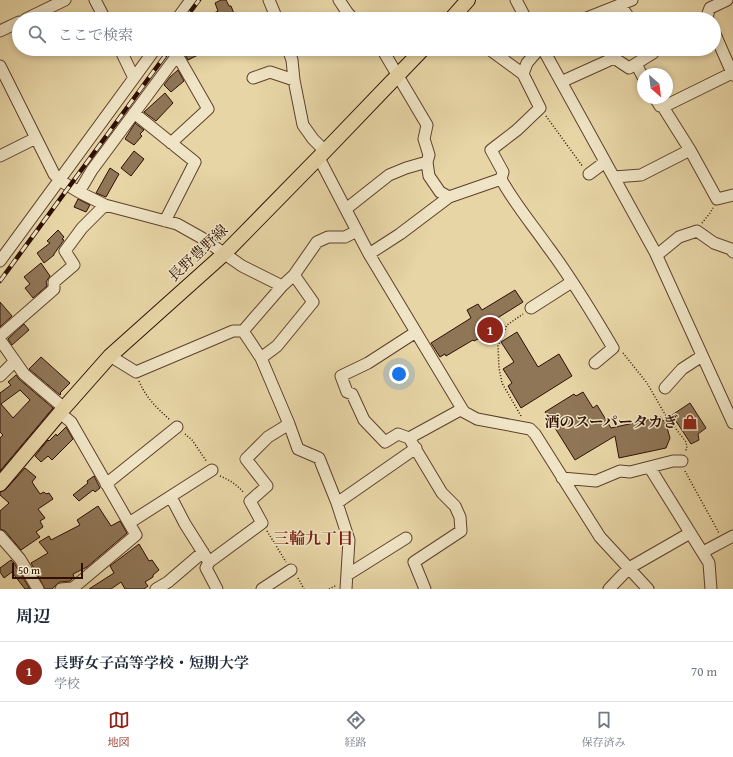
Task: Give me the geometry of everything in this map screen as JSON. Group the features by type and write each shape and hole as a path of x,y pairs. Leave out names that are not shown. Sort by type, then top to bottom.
{"main road":[{"path":"457,12 468,0"},
{"name":"長野豊野線","path":"0,484 62,410 110,356 225,253 322,155 416,56"}],"street":[{"path":"40,12 65,0"},
{"path":"95,0 101,12"},
{"path":"182,12 191,0"},
{"path":"269,0 274,12"},
{"path":"339,0 347,12"},
{"path":"516,0 522,12"},
{"path":"602,12 632,0"},
{"path":"707,9 727,0"},
{"path":"620,5 625,12"},
{"path":"0,31 12,25"},
{"path":"663,107 732,74 721,48"},
{"path":"123,56 134,78"},
{"path":"0,261 150,56"},
{"path":"291,56 303,125 322,155 346,209 369,254 464,412 477,419 530,429 535,434 600,537 648,589"},
{"path":"386,56 427,125 424,138 429,155 427,162 429,176 440,192 449,197"},
{"path":"369,254 400,234 449,197 501,178 504,172 491,150 517,130 540,108 524,74 499,56"},
{"path":"524,74 527,63 533,56"},
{"path":"547,56 657,255 733,423"},
{"path":"561,82 614,58 629,68 648,56"},
{"path":"79,192 92,170 175,58 180,60 208,108 171,143"},
{"path":"636,64 638,68"},
{"path":"0,66 54,174 59,180 104,205 177,224 225,253 242,266 282,286"},
{"path":"253,78 270,72 294,80"},
{"path":"659,104 663,107 690,150 717,199 733,196"},
{"path":"134,113 195,162 165,220"},
{"path":"0,156 36,138"},
{"path":"614,177 641,175 690,150"},
{"path":"346,209 389,175 427,162"},
{"path":"588,174 605,162"},
{"path":"501,178 510,196 549,247 613,348 595,364"},
{"path":"0,336 54,289 54,282 74,265 65,251 82,228 104,205"},
{"path":"110,356 136,372 233,331 243,331 282,286 294,275 317,242 328,237 346,237 357,231"},
{"path":"657,255 679,237 697,231 714,243 731,249 733,252"},
{"path":"261,358 276,346 313,302 294,275"},
{"path":"531,308 567,285 571,280"},
{"path":"243,331 261,358 290,424 298,449 318,458 337,503 349,540 346,589"},
{"path":"416,332 368,363 341,376 347,392 352,394 364,420 385,442 398,434 409,438 442,493 455,506 460,517 461,531 414,562 425,589"},
{"path":"0,340 24,374 62,410 71,422 136,535 73,588 61,589"},
{"path":"665,388 682,369 702,356"},
{"path":"0,376 15,361"},
{"path":"409,438 462,409"},
{"path":"217,589 206,568 209,562 262,523 250,501 267,486 246,459 268,437 290,424"},
{"path":"106,484 177,427"},
{"path":"337,503 416,448"},
{"path":"562,478 596,481 620,471 630,472 672,461 682,461"},
{"path":"650,468 709,563 711,589"},
{"path":"129,523 212,470"},
{"path":"171,497 209,562"},
{"path":"609,589 629,568 690,533"},
{"path":"0,536 20,559 38,589"},
{"path":"347,575 406,538"},
{"path":"702,552 728,539"},
{"path":"156,589 168,582 203,552"},
{"path":"262,589 291,570"}],"path":[{"path":"540,108 588,174"},
{"path":"697,231 710,213 717,199"},
{"path":"530,429 502,383 499,368 498,346 507,325 531,308"},
{"path":"613,348 619,349 647,383 666,416 686,442 687,448 682,461 685,471 728,539"},
{"path":"136,372 143,391 152,403 192,440 212,470 237,485 250,501"},
{"path":"262,523 304,589"}],"building":[{"path":"221,0 226,0 233,12 216,12 218,11 215,3"},
{"path":"186,56 196,56 188,60"},
{"path":"178,70 184,81 171,92 164,85"},
{"path":"165,93 173,103 156,121 144,112"},
{"path":"135,123 144,130 140,134 142,136 134,145 125,139"},
{"path":"134,151 144,159 131,176 121,168"},
{"path":"110,168 119,174 106,197 96,193"},
{"path":"78,199 90,205 86,212 74,207"},
{"path":"58,230 64,237 62,239 64,240 54,255 44,263 37,253 50,243 47,241"},
{"path":"41,263 50,276 46,282 47,286 33,298 25,288 30,284 24,277"},
{"path":"515,290 523,302 483,327 491,340 480,338 474,341 473,340 446,356 445,354 440,357 431,343 471,318 467,310 478,304 482,310"},
{"path":"0,302 12,316 0,327"},
{"path":"24,324 29,330 12,345 8,339"},
{"path":"517,332 538,367 559,354 572,376 521,408 508,386 512,383 503,369 514,362 501,342"},
{"path":"41,357 70,383 60,393 60,395 29,369"},
{"path":"16,375 53,408 0,471 0,438 3,435 0,432 0,393 11,385 8,382","holes":["20,390 30,400 13,418 1,404"]},
{"path":"583,392 593,408 597,405 611,428 661,417 663,421 665,420 670,438 666,448 619,458 615,436 575,460 545,412 574,394 576,396"},
{"path":"690,403 706,428 698,434 699,440 691,444 672,415"},
{"path":"66,427 73,439 52,460 48,456 41,462 35,456 48,440 49,441 56,434 57,436"},
{"path":"25,468 36,477 32,482 40,494 44,492 46,494 49,493 53,499 38,509 45,518 40,521 43,527 36,532 40,537 21,550 5,531 0,529 0,511 9,503 0,495 0,492 6,489"},
{"path":"94,476 100,488 95,492 93,490 79,501 73,495"},
{"path":"98,506 111,526 120,521 127,533 87,567 73,574 74,577 70,581 60,582 52,589 45,589 31,563 48,553 39,542 49,536 51,540 80,525 77,520"},
{"path":"139,544 149,561 152,560 159,570 153,575 153,577 145,582 148,586 144,589 125,589 121,582 111,589 89,589 114,573 110,566"},
{"path":"11,560 30,589 25,589 12,572 4,578 0,572 0,568"}],"railway":[{"path":"190,12 199,0"},
{"path":"0,281 165,56"}],"place":[{"name":"長野女子高等学校・短期大学","path":"490,330"},
{"name":"酒のスーパータカぎ","path":"690,422"}],"district":[{"name":"三輪九丁目","path":"313,538"}]}
